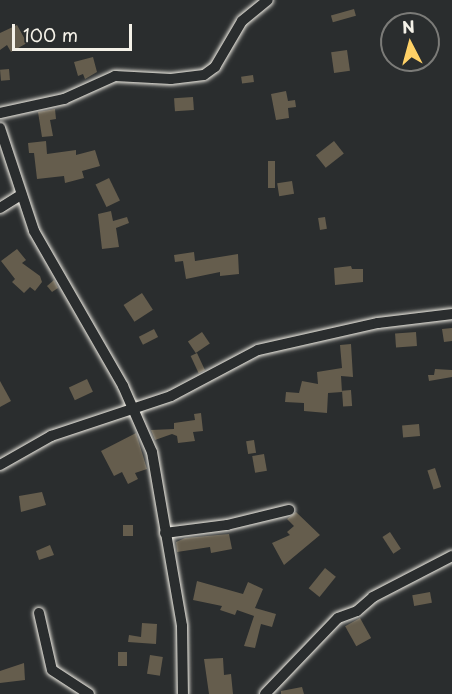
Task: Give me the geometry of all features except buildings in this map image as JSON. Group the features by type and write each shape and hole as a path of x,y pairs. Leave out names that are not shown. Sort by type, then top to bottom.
{"street":[{"path":"0,113 64,99 116,76 171,79 204,75 216,67 242,21 268,0"},
{"path":"0,128 21,195 59,279 98,340 134,409 152,452 182,626 186,660 183,694"},
{"path":"0,208 21,195"},
{"path":"0,465 51,436 171,396 258,350 378,323 452,314"},
{"path":"165,534 227,525 289,510"},
{"path":"265,694 338,618 357,611 373,597 452,556"},
{"path":"39,613 52,670 89,694"}]}
